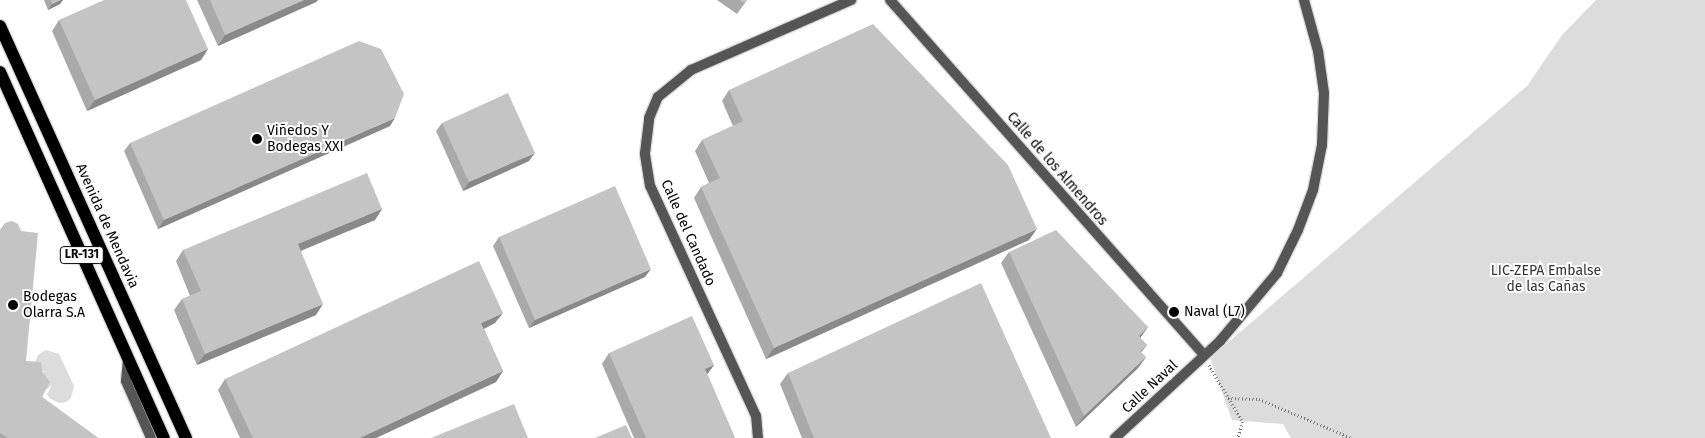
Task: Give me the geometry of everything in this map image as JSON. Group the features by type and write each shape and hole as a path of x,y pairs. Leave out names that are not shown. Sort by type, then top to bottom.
{"main road":[{"name":"Avenida de Mendavia","path":"0,26 186,438"},
{"name":"LR-131","path":"0,72 164,438"}],"street":[{"name":"Calle del Candado","path":"758,438 756,416 650,186 645,154 649,118 658,97 690,70 851,0"},
{"name":"Calle de los Almendros","path":"890,0 1204,355"},
{"name":"Calle Naval","path":"1115,438 1204,355 1278,273 1313,190 1322,145 1324,93 1318,51 1304,0"},
{"path":"128,359 126,382 152,438"}],"path":[{"path":"1204,355 1243,422 1238,438"},
{"path":"1228,398 1258,399 1352,438"}],"green space":[{"name":"LIC-ZEPA Embalse de las Cañas","path":"1596,0 1705,0 1705,438 1291,438 1283,424 1232,420 1210,358 1527,86 1562,35"},
{"path":"46,350 59,354 74,386 71,398 66,402 59,403 49,398 47,394 52,385 47,389 41,386 38,373 46,372 35,369 35,362 38,355"}],"building":[{"path":"51,0 61,0 52,4"},
{"path":"104,0 186,0 208,49 95,100 59,20"},
{"path":"210,0 304,0 225,35"},
{"path":"873,24 1008,165 1037,229 774,348 701,187 720,178 702,140 743,121 729,90"},
{"name":"Viñedos Y Bodegas XXI","path":"359,41 381,49 404,94 395,118 164,220 130,143"},
{"path":"508,93 535,153 469,182 442,123"},
{"path":"367,173 382,209 298,244 323,304 205,354 182,299 201,291 183,250"},
{"path":"615,186 651,269 535,320 499,237"},
{"name":"Bodegas Olarra S.A","path":"12,221 18,224 21,231 38,233 26,361 41,362 42,371 50,382 42,397 98,438 8,438 0,433 0,229 2,229 5,223"},
{"path":"1056,230 1148,327 1139,336 1147,345 1140,351 1146,357 1084,416 1009,252"},
{"path":"479,261 503,313 481,323 503,371 360,438 253,438 225,379"},
{"path":"981,283 1051,438 814,438 788,373"},
{"path":"692,316 714,365 705,369 735,438 646,438 609,353"},
{"path":"514,404 528,438 431,438"},
{"path":"626,425 632,438 595,438"}],"place":[{"name":"Viñedos Y Bodegas XXI","path":"257,139"},
{"name":"Bodegas Olarra S.A","path":"13,305"},
{"name":"Naval (L7)","path":"1174,312"}]}
